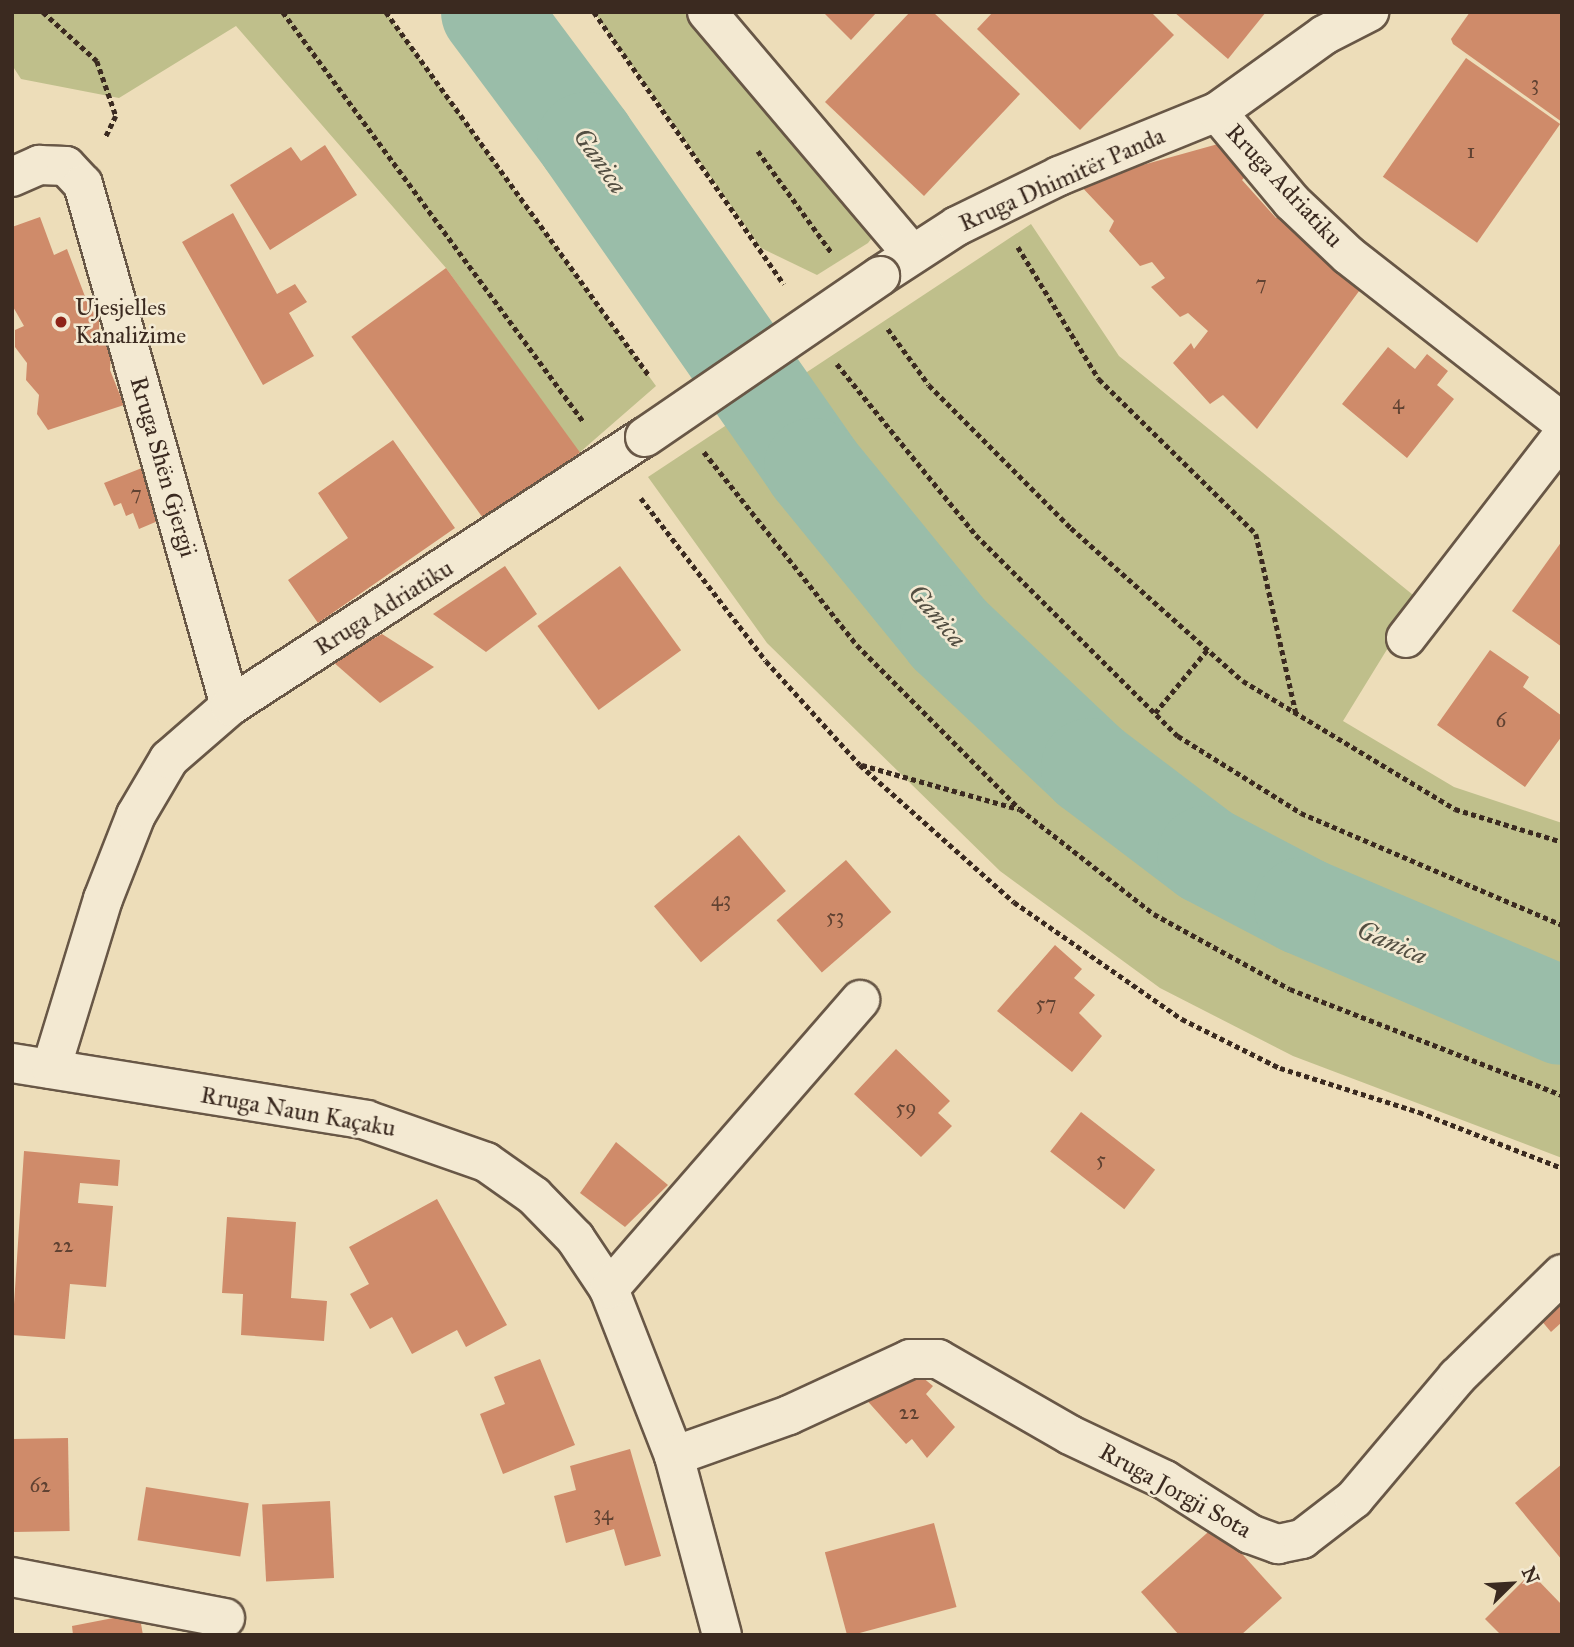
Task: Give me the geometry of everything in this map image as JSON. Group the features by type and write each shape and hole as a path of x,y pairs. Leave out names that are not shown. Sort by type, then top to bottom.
{"street":[{"path":"707,12 912,254"},
{"name":"Rruga Adriatiku","path":"1369,12 1324,35 1217,112 1292,202 1348,255 1562,422"},
{"name":"Rruga Dhimitër Panda","path":"880,276 912,254 993,208 1217,112"},
{"path":"12,177 39,165 65,166 83,184"},
{"name":"Rruga Shën Gjergji","path":"83,184 230,706"},
{"name":"Rruga Adriatiku","path":"51,1069 103,899 136,815 169,759 230,706 612,460 880,276"},
{"path":"1406,638 1562,436"},
{"path":"609,1289 860,1000"},
{"name":"Rruga Naun Kaçaku","path":"12,1063 366,1120 432,1139 486,1162 534,1196 575,1238 609,1289 674,1456 722,1635"},
{"name":"Rruga Jorgji Sota","path":"674,1456 789,1415 910,1359 938,1359 1070,1435 1165,1480 1250,1534 1278,1544 1302,1539 1354,1499 1457,1377 1562,1274"},
{"path":"12,1577 225,1618"}],"path":[{"path":"43,12 97,61 116,116 83,184"},
{"path":"283,12 612,460 766,662 860,765 1014,902 1182,1019 1280,1068 1419,1112 1562,1168"},
{"path":"594,12 792,295"},
{"path":"755,148 838,261"},
{"path":"993,208 1099,379 1256,534 1296,713"},
{"path":"879,317 938,395 1071,528 1243,681 1455,809 1562,842"},
{"path":"830,353 976,535 1178,736 1301,813 1562,925"},
{"path":"1155,713 1208,649"},
{"path":"860,765 1020,809 1154,914 1290,989 1562,1095"}],"green space":[{"path":"12,12 386,12 656,386 579,453 446,268 236,26 119,98 21,79 12,65"},
{"path":"594,12 707,12 884,222 868,243 817,275 761,248"},
{"path":"1031,224 1119,356 1418,599 1343,721 1454,787 1562,823 1562,1158 1293,1056 1160,988 1000,871 767,643 648,477"}],"building":[{"path":"823,12 877,12 851,40"},
{"path":"910,12 933,12 1020,94 924,196 825,102"},
{"path":"993,12 1151,12 1174,35 1080,130 977,29"},
{"path":"1174,12 1266,12 1228,59"},
{"path":"1470,12 1562,12 1562,122 1453,44 1451,39"},
{"path":"1466,58 1560,124 1477,243 1383,177"},
{"path":"1218,144 1250,172 1242,180 1276,218 1289,210 1368,279 1257,429 1223,395 1210,404 1173,363 1191,343 1194,349 1208,331 1188,313 1180,317 1151,287 1165,278 1152,262 1140,266 1109,231 1114,221 1078,183"},
{"path":"325,145 357,195 270,250 230,185 291,147 301,161"},
{"path":"233,213 277,294 295,284 307,302 289,313 314,356 263,385 182,242"},
{"name":"Ujesjelles Kanalizime","path":"40,217 54,255 67,249 89,307 99,318 99,337 111,351 110,370 124,405 48,430 37,414 39,395 26,380 27,363 15,347 15,330 24,326 12,305 12,227"},
{"path":"446,268 580,452 485,521 351,337"},
{"path":"1388,347 1415,369 1427,354 1448,371 1437,385 1454,399 1407,458 1342,404"},
{"path":"393,440 455,528 318,623 288,580 348,538 318,493"},
{"path":"152,464 172,515 139,529 133,513 126,516 121,503 114,506 104,483"},
{"path":"1562,541 1562,647 1512,611"},
{"path":"505,566 537,614 486,652 433,614"},
{"path":"620,566 681,650 599,710 537,626"},
{"path":"382,634 434,667 380,703 332,661"},
{"path":"1490,650 1529,677 1523,687 1562,716 1562,736 1525,787 1437,725"},
{"path":"739,835 786,891 701,962 654,906"},
{"path":"846,860 891,912 822,972 777,920"},
{"path":"1055,945 1082,969 1074,978 1095,995 1079,1013 1102,1036 1072,1072 997,1011"},
{"path":"896,1049 950,1101 938,1113 952,1126 921,1157 854,1094"},
{"path":"1081,1112 1155,1170 1124,1209 1050,1151"},
{"path":"616,1142 668,1185 625,1227 580,1193"},
{"path":"24,1151 120,1160 118,1186 80,1183 78,1203 113,1206 106,1287 70,1284 65,1339 12,1335"},
{"path":"437,1199 507,1325 466,1347 457,1330 412,1354 392,1317 370,1329 350,1294 369,1284 349,1247"},
{"path":"227,1217 296,1222 291,1298 327,1301 324,1341 241,1335 243,1294 222,1293"},
{"path":"1562,1281 1562,1322 1551,1332 1529,1306"},
{"path":"540,1359 575,1445 503,1474 480,1414 505,1404 494,1377"},
{"path":"916,1372 933,1386 926,1394 955,1427 927,1458 912,1439 906,1444 863,1396"},
{"path":"68,1438 70,1531 14,1532 12,1439"},
{"path":"630,1449 661,1556 625,1566 614,1529 566,1543 554,1496 576,1490 570,1466"},
{"path":"1562,1464 1562,1560 1515,1503"},
{"path":"146,1487 249,1503 240,1557 138,1540"},
{"path":"330,1501 334,1578 266,1581 262,1505"},
{"path":"934,1523 957,1607 847,1635 825,1552"},
{"path":"1216,1525 1282,1598 1241,1635 1179,1635 1141,1592"},
{"path":"1531,1573 1562,1605 1562,1635 1501,1635 1485,1619"},
{"path":"139,1613 143,1635 73,1635 72,1626"}],"waterway":[{"name":"Ganica","path":"490,12 586,141 813,467 949,634 1090,767 1206,855 1303,906 1562,1016"}],"place":[{"name":"Ujesjelles Kanalizime","path":"61,322"}]}
